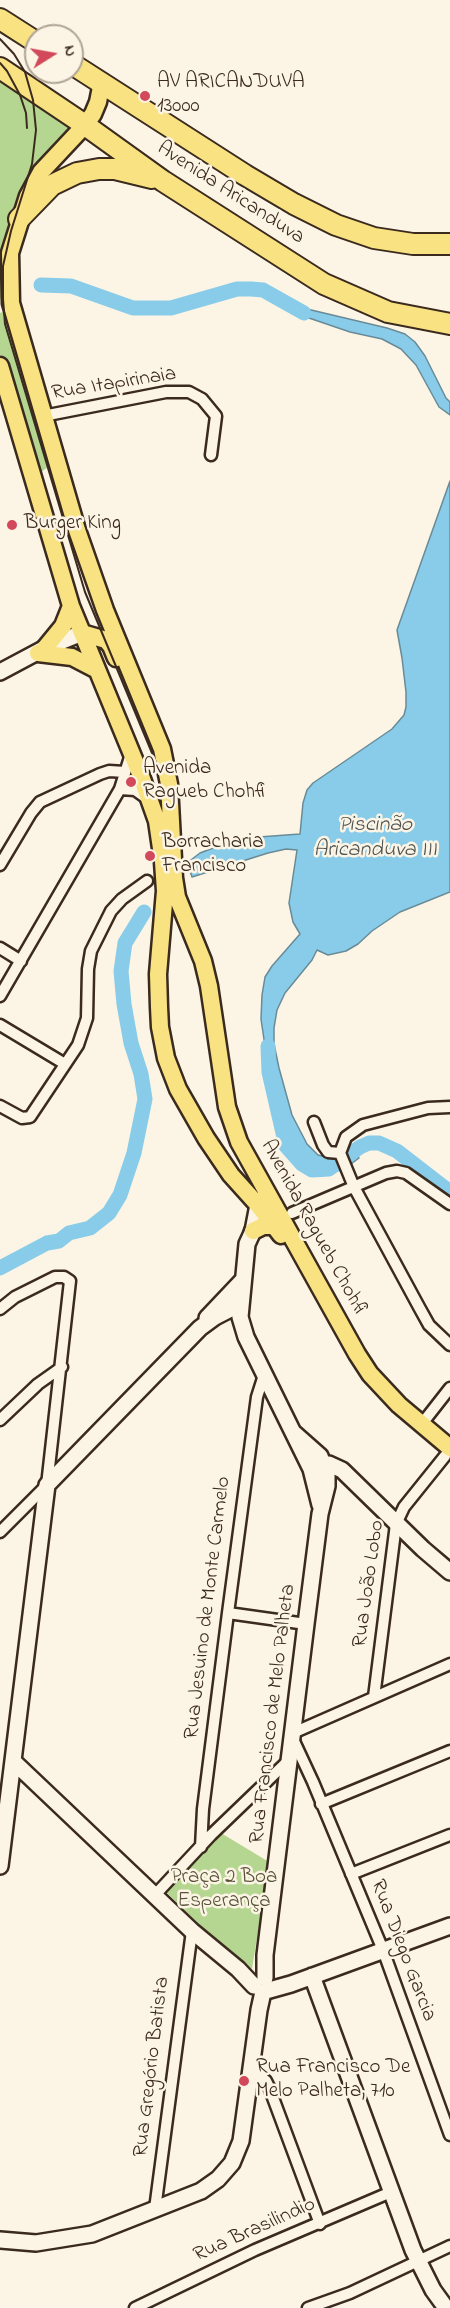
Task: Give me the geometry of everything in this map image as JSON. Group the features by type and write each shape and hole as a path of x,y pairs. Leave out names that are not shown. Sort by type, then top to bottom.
{"highway":[{"path":"2,23 24,35"},
{"name":"Avenida Aricanduva","path":"0,68 163,181 303,271 353,298 388,312 450,324"},
{"name":"Avenida Aricanduva","path":"84,71 255,180 336,225 374,238 413,243 450,244"},
{"path":"19,219 52,185 87,170 115,169 163,181"}],"main road":[{"name":"Avenida Ragueb Chohfi","path":"102,82 98,102 85,125 41,172 27,196 10,253 5,306 43,416 95,582 164,757 169,784 177,897 205,969 227,1107 258,1194 333,1333 363,1380 395,1414 448,1454"},
{"name":"Avenida Ragueb Chohfi","path":"0,366 71,606 131,764 151,801 157,821 165,891 158,974 160,1027 166,1058 178,1089 206,1138 231,1175 258,1194 357,1354 399,1406 422,1425 448,1454"},
{"path":"71,606 63,626 42,651 72,657 97,670"},
{"path":"82,633 99,636 111,646 141,720 157,738"},
{"path":"131,764 145,774 152,773 160,768 164,757"},
{"path":"250,1237 263,1226 275,1226"}],"street":[{"name":"Rua Itapirinaia","path":"43,416 180,391 197,395 216,416 211,455"},
{"path":"0,672 82,633"},
{"path":"0,996 120,789 131,764"},
{"path":"0,865 40,802 100,774 131,764"},
{"path":"120,789 135,790 151,801"},
{"path":"0,1106 22,1118 28,1118 78,1045 85,1029 88,969 91,951 98,933 111,911 122,899 147,881"},
{"path":"0,948 21,960"},
{"path":"0,1025 65,1064"},
{"path":"450,1107 428,1108 363,1125 346,1137 341,1156 354,1187 418,1307 429,1325 450,1345"},
{"path":"314,1122 322,1145 328,1152 341,1156"},
{"path":"292,1213 386,1173 397,1171 406,1173 450,1204"},
{"name":"Rua Francisco de Melo Palheta","path":"0,2240 36,2243 111,2229 201,2191 218,2179 232,2163 241,2141 252,2070 320,1514 318,1467 294,1433 246,1337 240,1317 250,1237 244,1230 258,1194"},
{"path":"0,1309 15,1297 55,1277 64,1276 71,1286 14,1762 3,1813 0,1866"},
{"path":"0,1532 200,1328 216,1307 243,1280"},
{"path":"200,1328 240,1304"},
{"path":"0,1420 38,1384 62,1367"},
{"name":"Rua Jesuino de Monte Carmelo","path":"201,1847 203,1809 228,1613 257,1397 264,1375"},
{"path":"422,1425 450,1388"},
{"name":"Rua João Lobo","path":"374,1697 396,1524 404,1507 448,1454"},
{"path":"318,1467 333,1465 342,1470 396,1524 450,1572"},
{"path":"228,1613 306,1624"},
{"path":"293,1736 450,1664"},
{"name":"Rua Diego Garcia","path":"293,1736 383,1950 450,2135"},
{"path":"321,1804 450,1751"},
{"path":"14,1762 192,1931 238,1969 261,1984 291,1984 450,1926"},
{"path":"155,1895 201,1847 289,1765 313,1782"},
{"path":"351,1874 450,1835"},
{"name":"Rua Gregório Batista","path":"155,2209 192,1931"},
{"path":"312,1976 419,2262 446,2308"},
{"path":"252,2070 266,2081 269,2087 320,2224"},
{"name":"Rua Brasilindio","path":"135,2308 255,2250 391,2192"},
{"path":"308,2308 350,2293 450,2247"}],"green space":[{"path":"0,70 78,123 60,138 45,156 4,296 0,299"},
{"path":"7,310 49,461 48,467 41,472 37,472 24,440 0,354 0,313"},
{"name":"Praça 2 Boa Esperança","path":"221,1833 269,1862 252,1969 203,1928 166,1892"}],"water":[{"path":"286,304 405,334 415,342 425,356 450,402 450,415 439,407 416,365 401,349 382,339 350,332 306,317 294,312"},
{"name":"Piscinão Aricanduva III","path":"450,481 450,892 400,912 346,951 328,955 317,950 312,960 285,993 277,1010 274,1044 279,1068 292,1115 307,1144 318,1155 338,1158 355,1149 359,1158 343,1170 324,1172 297,1153 289,1141 281,1119 261,1019 265,977 300,934 293,922 289,903 297,850 286,849 268,853 192,877 187,863 200,853 221,845 259,837 300,834 303,803 307,790 313,783 392,729 404,715 406,692 397,630"}],"waterway":[{"path":"41,285 71,286 133,308 171,308 237,289 263,290 304,313"},
{"path":"0,1268 47,1243 59,1241 69,1233 90,1228 109,1213 120,1195 134,1153 145,1099 141,1074 131,1043 121,971 125,943 144,912"},
{"path":"268,1046 269,1072 286,1146 302,1164 312,1170 329,1169 360,1147 369,1143 379,1143 397,1151 450,1192"}],"railway":[{"path":"0,39 14,54 25,72 33,100 36,130 32,164 11,231 3,266 5,324 85,592 157,765"},
{"path":"0,63 20,95 26,113 27,128"}],"place":[{"name":"AV ARICANDUVA 13000","path":"145,96"},
{"name":"Burger King","path":"12,525"},
{"name":"Avenida Ragueb Chohfi","path":"131,782"},
{"name":"Borracharia Francisco","path":"150,856"},
{"name":"Rua Francisco De Melo Palheta, 710","path":"244,2081"}]}
